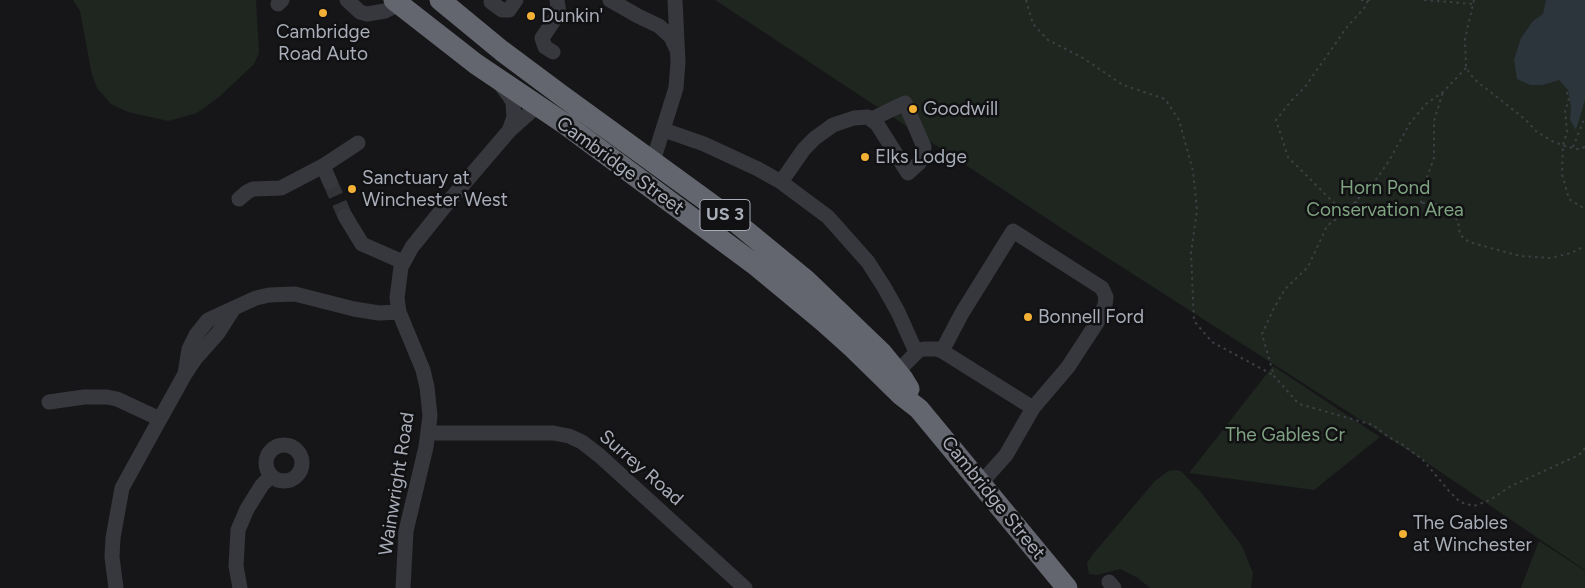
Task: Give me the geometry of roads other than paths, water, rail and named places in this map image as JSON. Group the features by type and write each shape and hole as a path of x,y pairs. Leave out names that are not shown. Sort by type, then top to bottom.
{"highway":[{"name":"Cambridge Street","path":"440,0 502,51 733,220 806,280 881,352 903,379 919,409 1067,588"},
{"name":"US 3","path":"396,2 476,64"},
{"name":"Cambridge Street","path":"476,64 564,124 640,182 754,264 824,322 900,395 919,409"},
{"path":"640,182 653,161"}],"street":[{"path":"347,0 360,12 367,14 385,11 396,2"},
{"path":"491,2 502,10 508,10 516,0"},
{"path":"553,52 545,47 542,38 560,13 558,0"},
{"path":"610,0 659,26 671,37 676,49"},
{"path":"653,161 676,88 678,62 675,0"},
{"path":"476,64 502,86 510,97 514,110 513,124 509,131"},
{"name":"Wainwright Road","path":"403,588 406,531 426,447 430,416 423,370 399,312 397,286 399,275 403,262 412,248 449,201 509,131 537,106"},
{"path":"781,182 804,149 823,131 844,120 863,116 872,119"},
{"path":"664,130 727,154 781,182 828,217 868,262 893,304 916,352"},
{"path":"238,198 254,189 281,188 323,166 358,143"},
{"path":"323,166 330,182"},
{"path":"345,216 362,244 403,262"},
{"path":"942,351 962,313 1013,231 1102,288 1106,297 1105,305 1098,321 1068,367 1033,408 1006,455 980,484"},
{"path":"116,588 112,557 113,538 122,488 185,374 189,349 196,335 208,320 256,298 269,295 295,294 354,310 379,313 399,312"},
{"path":"897,372 916,352 924,349 942,351 1033,408"},
{"path":"49,402 84,397 107,397 117,399 160,419"},
{"name":"Surrey Road","path":"428,433 553,433 569,436 582,442 600,456 745,588"},
{"path":"240,588 236,566 238,530 247,509 262,485 271,476"}],"tunnel":[{"path":"330,182 345,216"}],"place":[{"name":"Cambridge Road Auto","path":"323,13"},
{"name":"Dunkin'","path":"531,16"},
{"name":"Goodwill","path":"913,109"},
{"name":"Elks Lodge","path":"865,157"},
{"name":"Sanctuary at Winchester West","path":"352,189"},
{"name":"Bonnell Ford","path":"1028,317"},
{"name":"The Gables at Winchester","path":"1403,534"}],"park label":[{"name":"Horn Pond Conservation Area","path":"1385,199"},
{"name":"The Gables Cr","path":"1285,435"}]}
